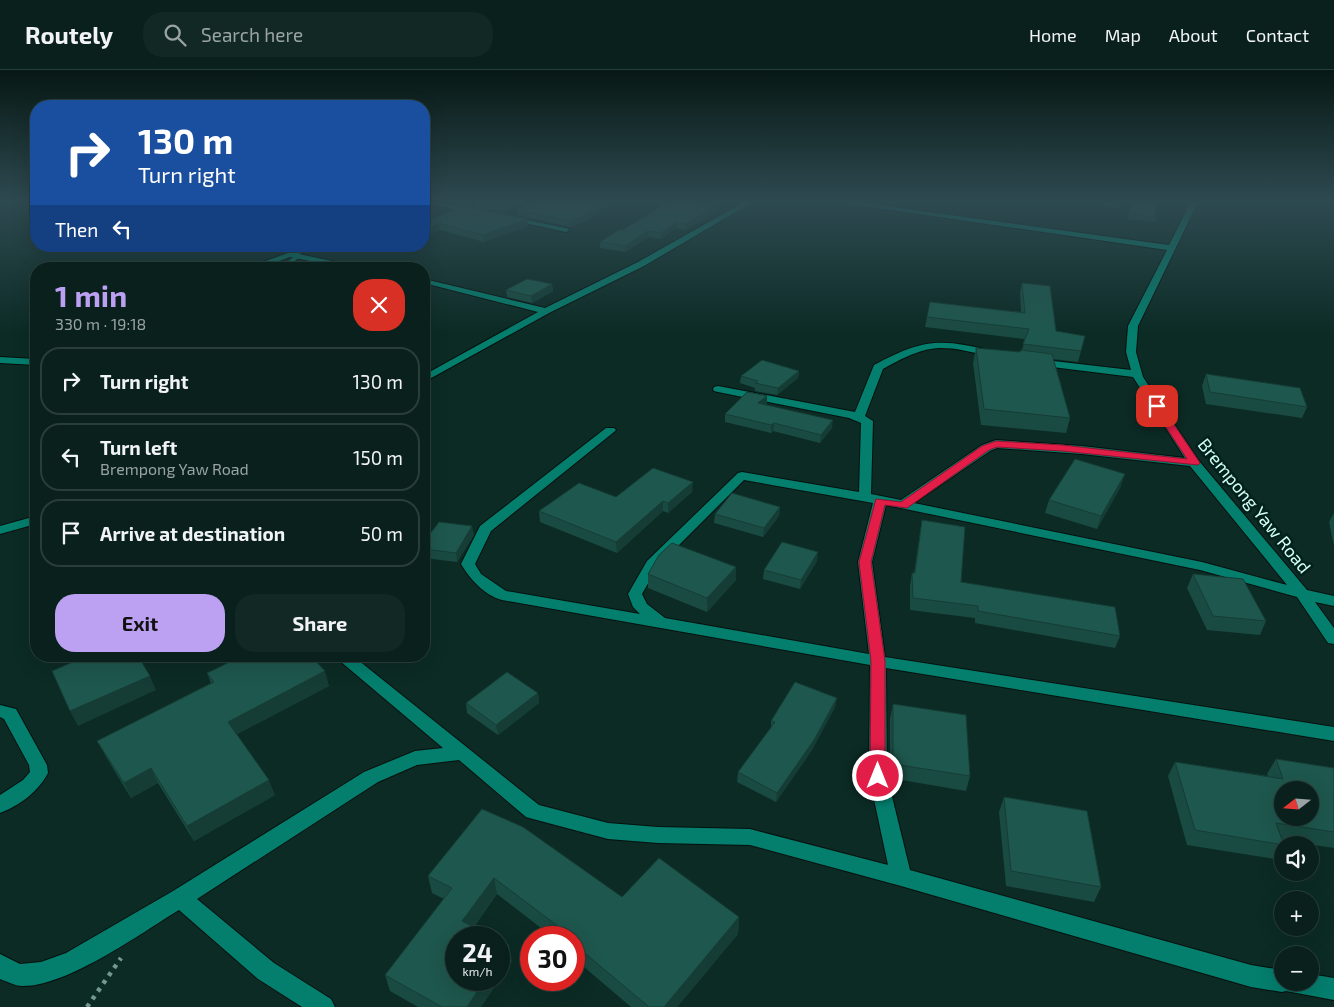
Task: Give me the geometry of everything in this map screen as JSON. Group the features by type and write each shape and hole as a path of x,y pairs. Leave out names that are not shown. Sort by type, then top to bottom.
{"street":[{"path":"430,377 546,311 641,264 672,246"},
{"path":"1155,246 1171,248"},
{"name":"Brempong Yaw Road","path":"1171,248 1133,326 1131,352 1137,374 1194,463 1302,594 1334,639"},
{"path":"274,262 302,252"},
{"path":"292,257 322,262"},
{"path":"430,282 546,311"},
{"path":"859,418 878,367 921,347 955,345 1002,356"},
{"path":"0,360 30,362"},
{"path":"1021,360 1137,374"},
{"path":"718,389 867,420 865,497"},
{"path":"610,430 485,529 468,564 476,577 502,595 878,661 1334,734"},
{"path":"903,506 986,448 996,444 1062,448 1194,463"},
{"path":"660,622 641,607 634,594 652,564 742,476 865,497 1202,566 1334,601"},
{"path":"880,501 865,562 878,661 878,776 901,877"},
{"path":"0,530 30,522"},
{"path":"349,662 533,811 608,830 658,835 750,838 901,877 1242,973 1274,979"},
{"path":"0,711 10,714 38,765 39,773 30,785 0,804"},
{"path":"0,965 20,975 41,973 72,962 180,898 371,777 415,758 462,753"},
{"path":"180,898 266,971 323,1007"},
{"path":"1319,987 1334,990"}],"lane":[{"path":"291,262 292,257"}],"path":[{"path":"87,1007 124,954"}],"building":[{"path":"527,279 552,284 531,296 506,290"},
{"path":"1022,283 1050,286 1056,331 1085,336 1081,351 1023,344 1029,329 927,317 930,302 1025,313"},
{"path":"976,348 1020,352 1021,350 1052,354 1070,418 984,409"},
{"path":"762,360 799,371 778,388 755,383 758,381 741,376"},
{"path":"1206,374 1300,388 1307,407 1210,392"},
{"path":"747,392 767,396 758,403 833,420 821,435 774,423 771,425 725,414"},
{"path":"1075,459 1125,474 1101,516 1049,500"},
{"path":"653,468 693,482 668,503 663,501 616,542 539,511 579,483 616,497"},
{"path":"732,493 780,507 764,528 715,514"},
{"path":"922,520 965,527 961,582 1115,607 1120,636 978,611 978,606 913,598 912,573 915,573"},
{"path":"439,522 472,526 456,553 430,550 430,534"},
{"path":"782,542 818,552 801,580 764,570"},
{"path":"672,543 736,567 707,598 648,574 659,555"},
{"path":"1193,574 1243,579 1266,621 1213,616"},
{"path":"73,662 142,662 150,676 70,711 52,671"},
{"path":"230,662 317,662 325,671 228,722 269,780 187,826 151,768 124,783 97,741 214,682 207,673"},
{"path":"507,672 538,693 496,725 466,703"},
{"path":"795,682 837,698 814,740 777,793 738,772 775,722 771,721"},
{"path":"893,704 966,715 970,776 893,764"},
{"path":"1276,759 1334,768 1334,832 1295,826 1319,826 1319,781 1274,781 1274,826 1277,826 1281,836 1274,836 1274,843 1195,830 1175,762 1283,779"},
{"path":"1004,797 1087,811 1101,887 1011,871"},
{"path":"482,809 523,827 622,897 659,858 739,917 664,1007 649,1007 585,953 585,926 558,926 494,878 462,921 471,926 445,926 445,991 478,991 467,1007 442,1007 385,975 452,888 428,876"}],"route":[{"path":"878,776 878,661 865,562 880,501 903,506 986,448 996,444 1062,448 1194,463 1157,406"}]}
